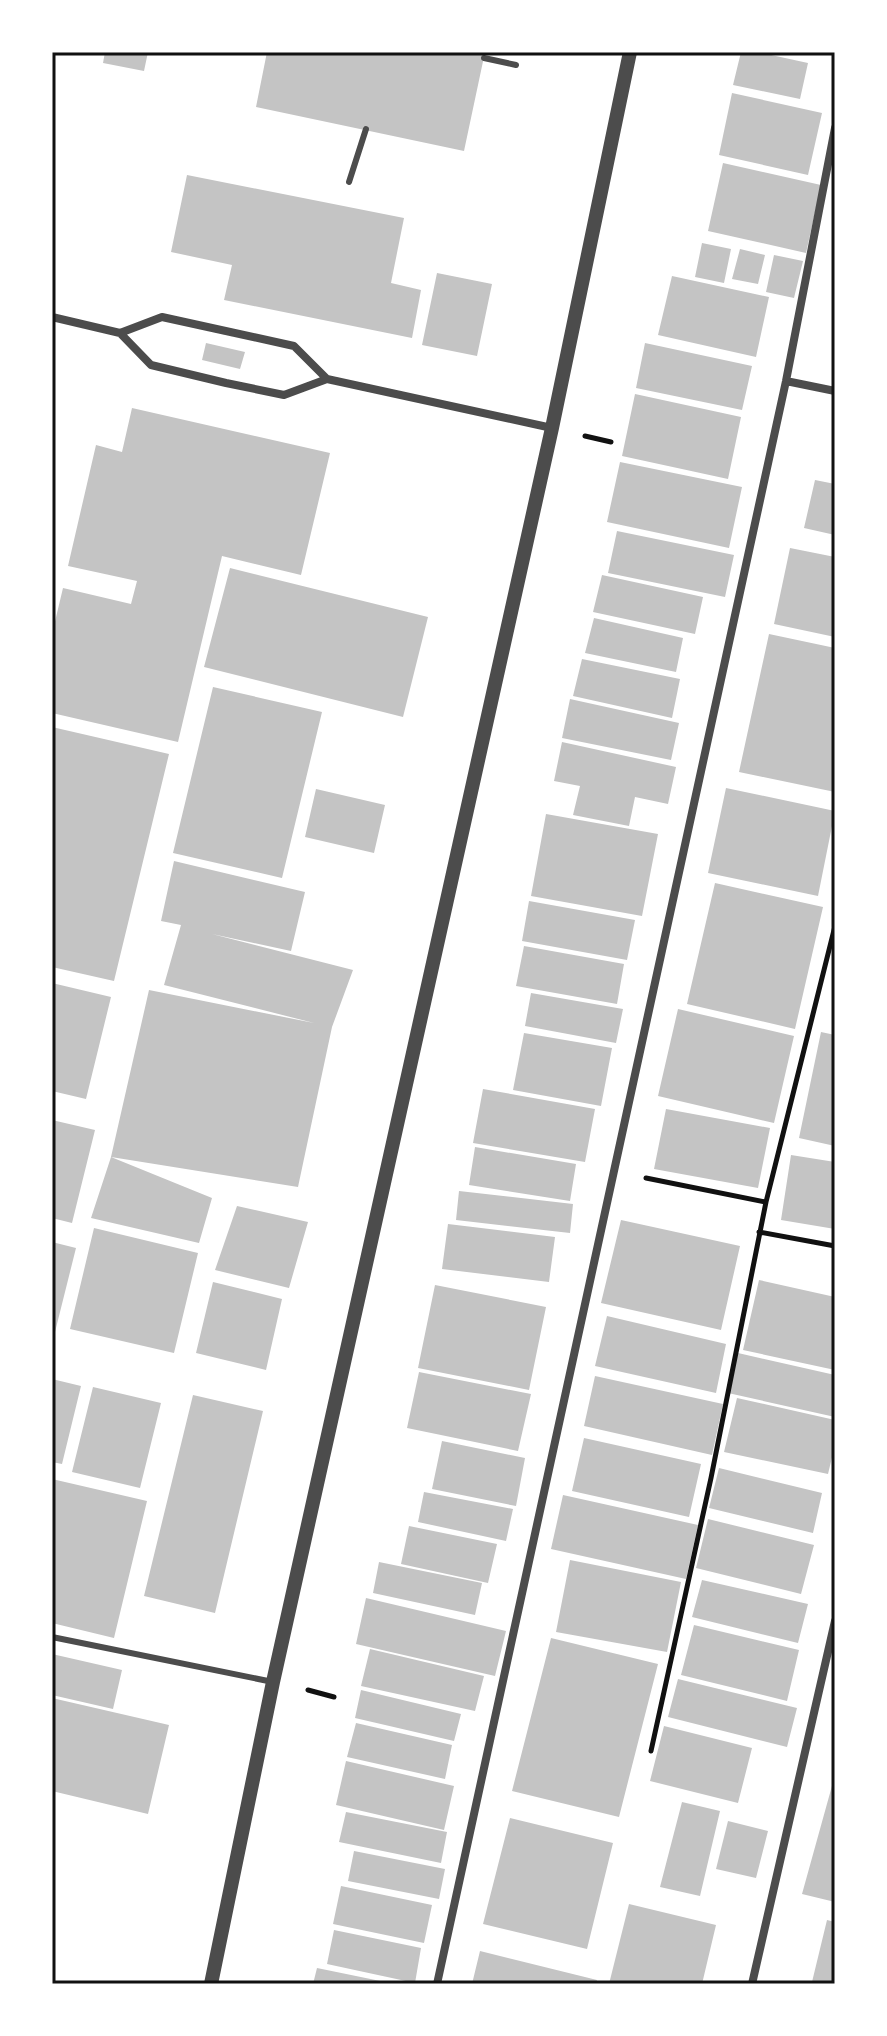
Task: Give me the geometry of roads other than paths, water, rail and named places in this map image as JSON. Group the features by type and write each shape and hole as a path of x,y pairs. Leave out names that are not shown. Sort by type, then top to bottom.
{"street":[{"path":"211,1984 273,1682 552,428 630,52"},
{"path":"437,1984 786,381 835,128"},
{"path":"52,317 120,333 151,365 226,383 284,395 327,379 552,428"},
{"path":"120,333 162,317 294,346 327,379"},
{"path":"786,381 835,391"},
{"path":"752,1984 835,1621"}],"lane":[{"path":"484,58 516,65"},
{"path":"349,182 366,129"},
{"path":"52,1637 273,1682"}]}
